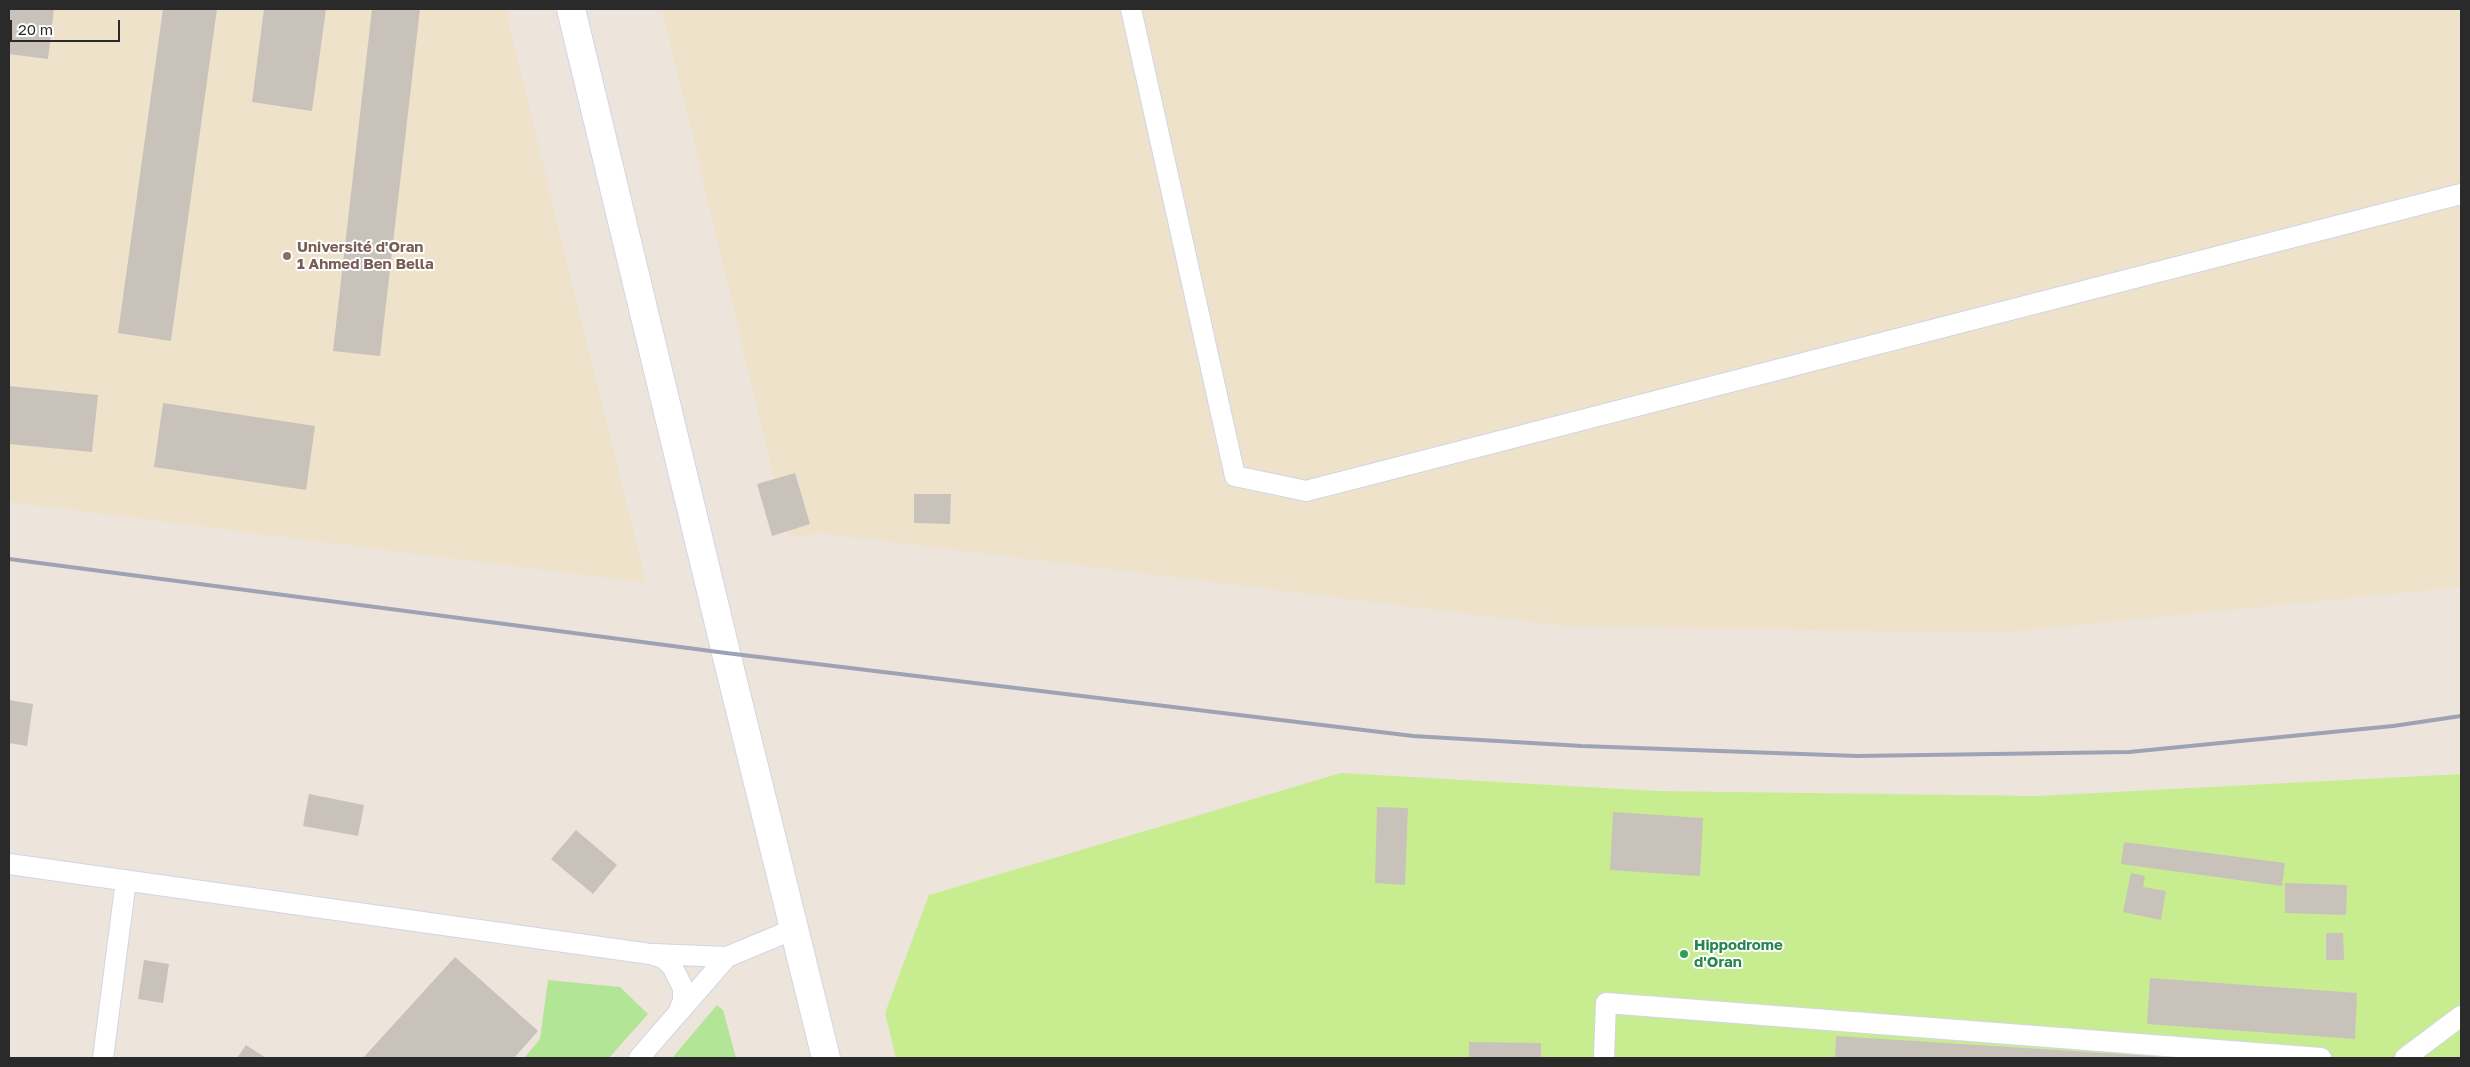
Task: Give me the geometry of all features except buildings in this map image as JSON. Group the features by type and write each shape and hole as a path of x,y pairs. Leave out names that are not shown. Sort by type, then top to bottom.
{"main road":[{"path":"571,9 826,1058"}],"lane":[{"path":"1131,9 1235,476 1306,491 2461,194"},
{"path":"9,864 650,954 727,957 794,929"},
{"path":"102,1058 126,880"},
{"path":"650,954 668,962 679,976 683,988 683,1001 678,1013"},
{"path":"639,1058 727,957"},
{"path":"1604,1058 1606,1003 2321,1058"},
{"path":"2405,1058 2461,1016"}],"shaded area":[{"name":"Université d'Oran 1 Ahmed Ben Bella","path":"9,9 505,9 646,583 9,502"},
{"path":"662,9 2461,9 2461,587 1998,633 1564,626 819,533 788,537"}],"green space":[{"name":"Hippodrome d'Oran","path":"1341,773 1657,791 2037,796 2461,774 2461,1058 896,1058 885,1013 929,895"},
{"path":"548,980 620,987 648,1014 609,1058 524,1058 540,1039"},
{"path":"717,1005 723,1010 736,1058 672,1058"}],"railway":[{"path":"9,559 726,653 1413,736 1582,746 1857,756 2129,752 2393,726 2461,716"}],"place":[{"name":"Université d'Oran 1 Ahmed Ben Bella","path":"287,256"},
{"name":"Hippodrome d'Oran","path":"1684,954"}]}
